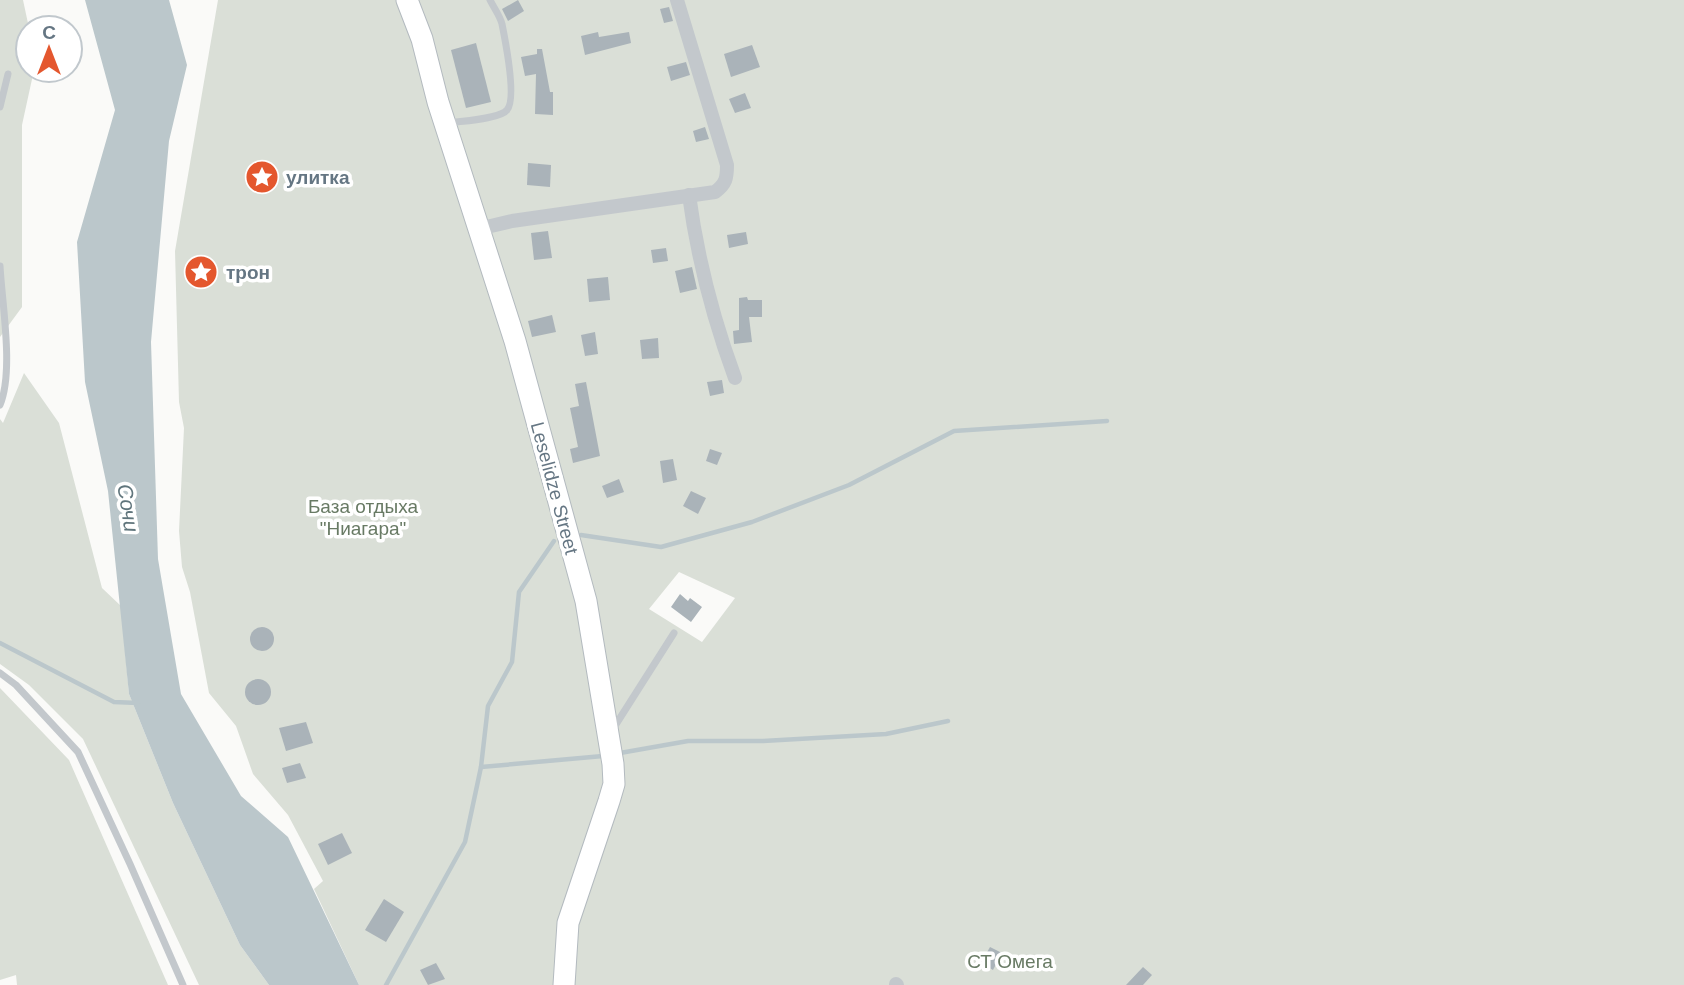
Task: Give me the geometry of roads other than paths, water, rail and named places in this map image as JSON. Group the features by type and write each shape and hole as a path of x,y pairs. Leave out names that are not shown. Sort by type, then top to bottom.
{"street":[{"name":"Leselidze Street","path":"407,0 422,40 445,124 515,341 586,601 609,735 614,784 568,923 564,985"},
{"path":"478,229 512,221 715,192 723,186 727,178 727,165 677,0"},
{"path":"689,195 714,311 735,378"}],"lane":[{"path":"445,124 497,115 507,110 510,105 511,83 501,22 490,0"},
{"path":"0,107 8,74"},
{"path":"0,267 5,391 0,405"},
{"path":"609,735 674,633"},
{"path":"0,673 16,685 78,752 183,985"}],"water":[{"name":"Сочи","path":"85,0 169,0 187,65 169,141 151,342 158,559 181,694 241,796 288,837 359,985 269,985 240,945 173,803 129,694 108,491 85,382 77,242 115,110"}],"waterway":[{"path":"581,535 661,547 752,522 849,485 954,431 1107,421"},
{"path":"386,985 465,842 481,767 488,706 512,662 519,592 554,541"},
{"path":"0,643 114,702 138,703"},
{"path":"620,753 688,741 763,741 886,734 948,721"},
{"path":"481,767 603,756"}],"place":[{"name":"улитка","path":"262,177"},
{"name":"трон","path":"201,272"}],"park label":[{"name":"База отдыха \"Ниагара\"","path":"363,517"},
{"name":"СТ Омега","path":"1010,961"}]}
